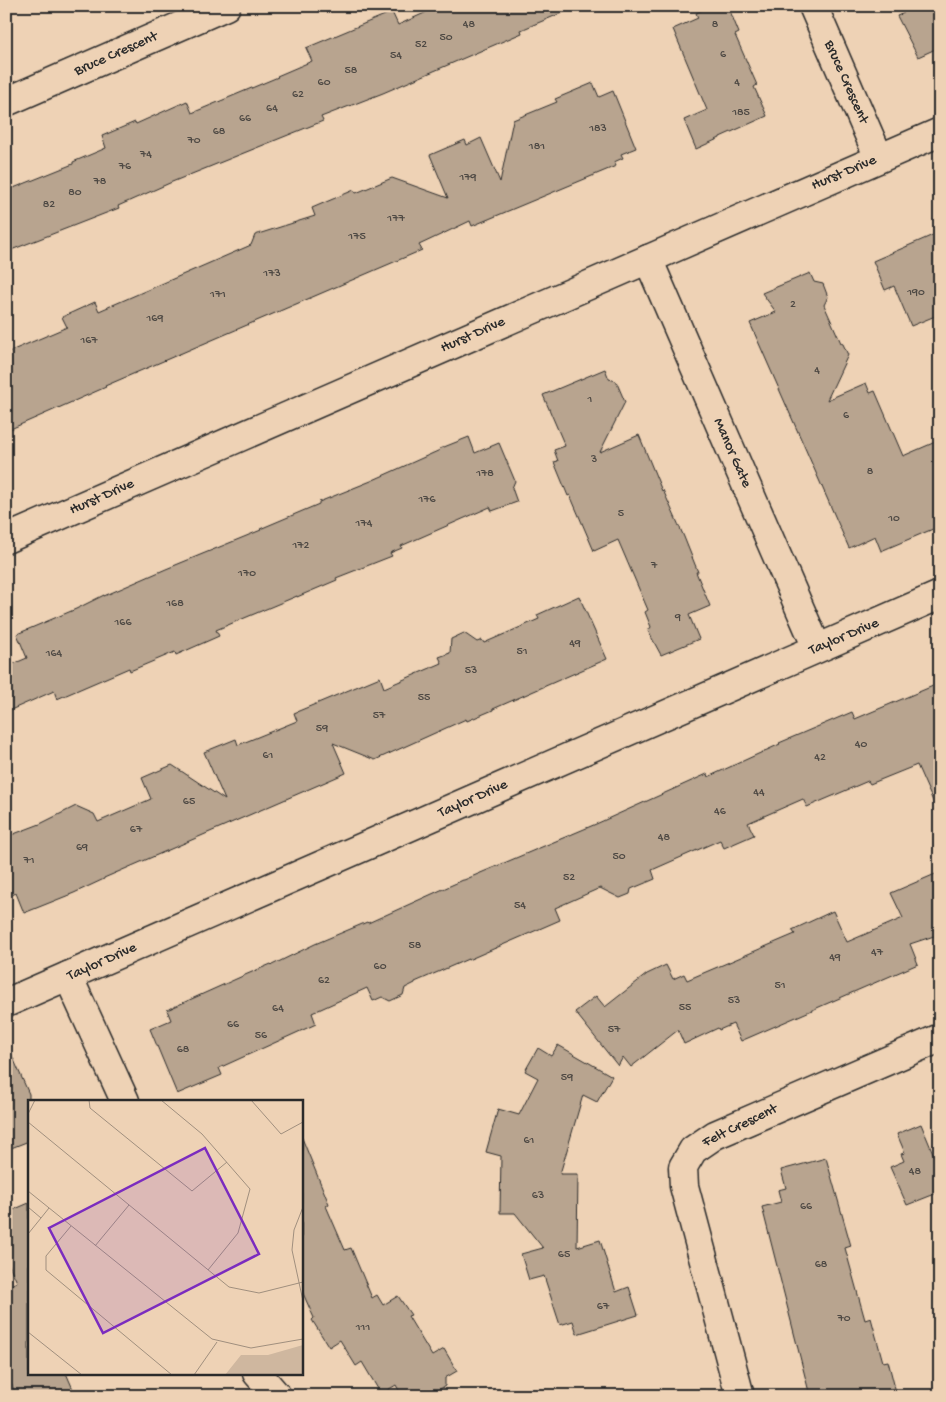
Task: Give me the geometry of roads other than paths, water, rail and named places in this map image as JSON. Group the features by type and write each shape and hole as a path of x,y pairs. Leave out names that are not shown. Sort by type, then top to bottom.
{"street":[{"name":"Bruce Crescent","path":"6,102 226,6"},
{"name":"Bruce Crescent","path":"813,6 880,158"},
{"name":"Hurst Drive","path":"6,539 940,132"},
{"name":"Manor Gate","path":"648,258 817,648"},
{"name":"Taylor Drive","path":"6,1003 940,595"},
{"path":"68,976 125,1100"},
{"name":"Felt Crescent","path":"740,1396 684,1186 683,1167 693,1150 715,1135 940,1038"},
{"path":"258,1374 277,1396"}]}
